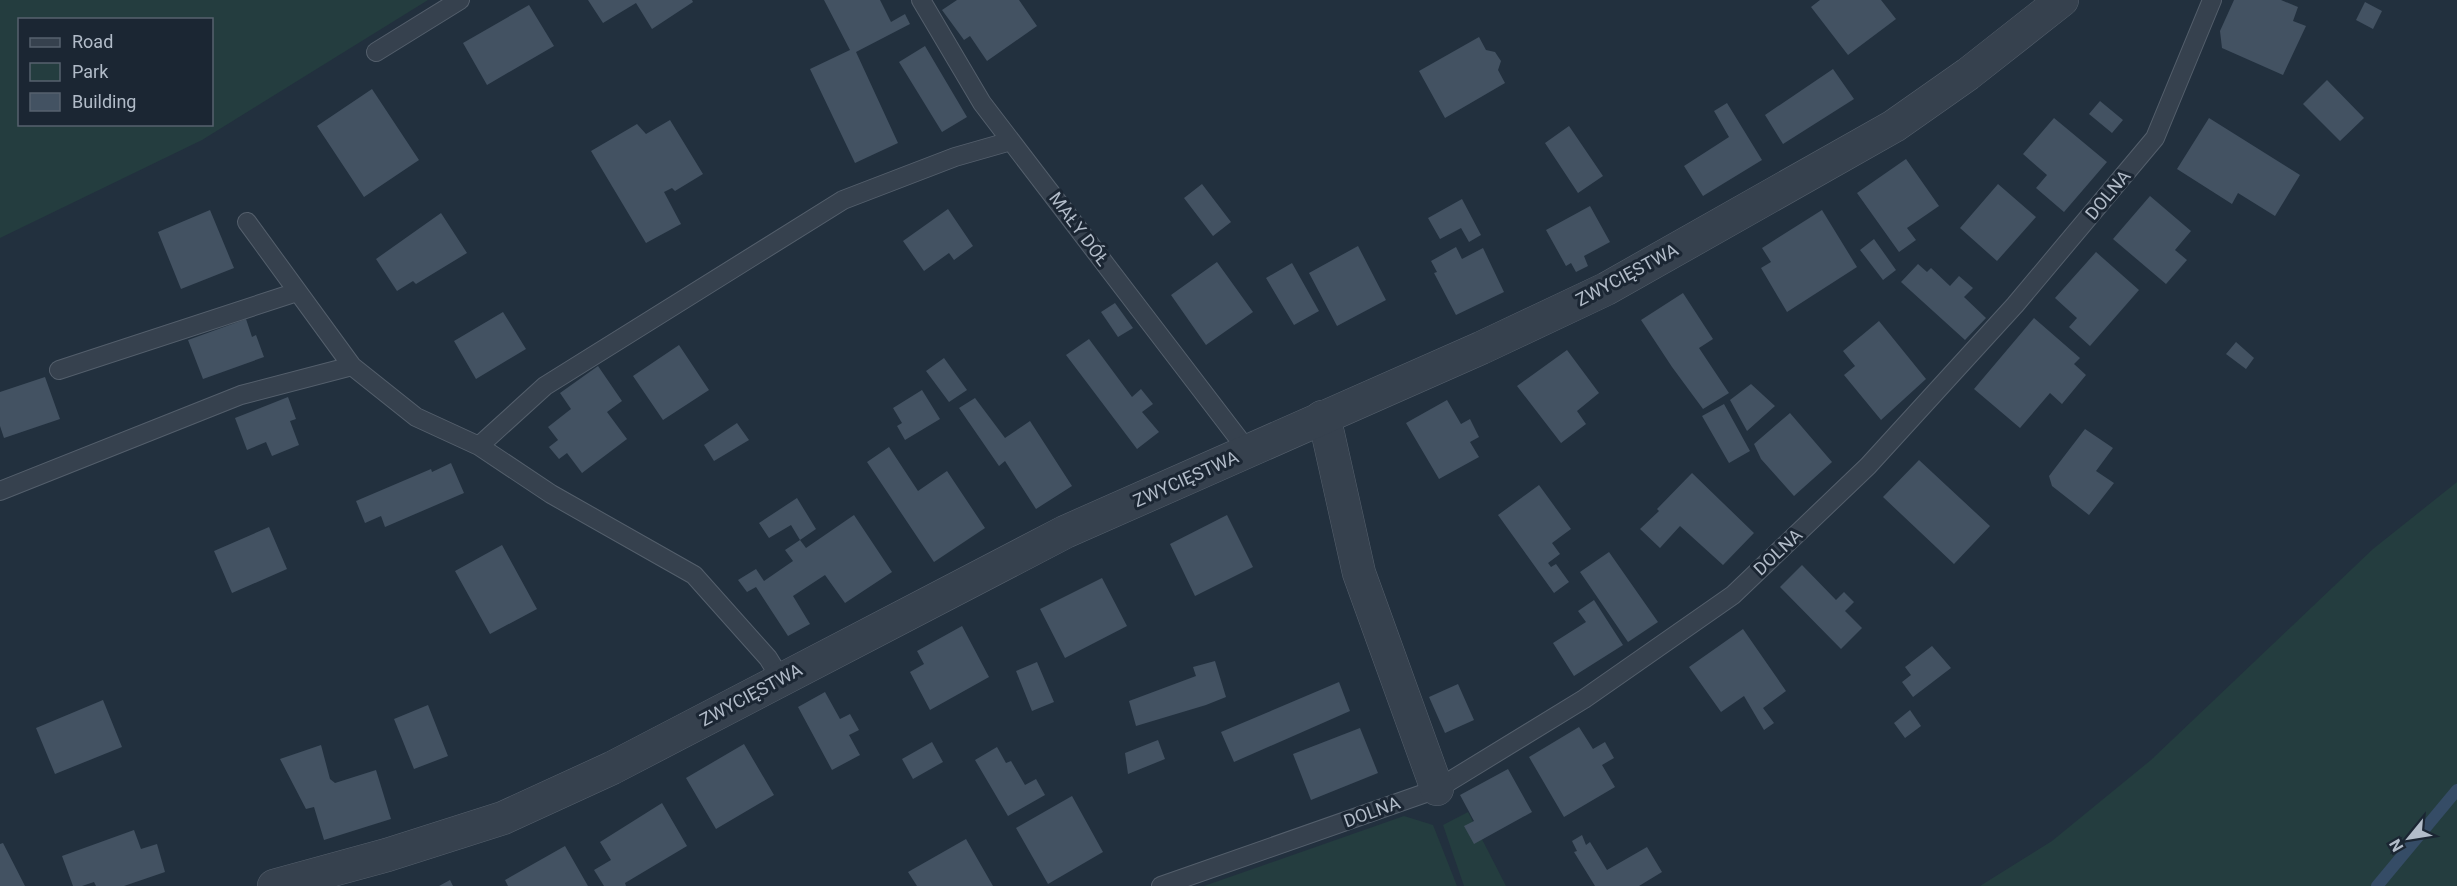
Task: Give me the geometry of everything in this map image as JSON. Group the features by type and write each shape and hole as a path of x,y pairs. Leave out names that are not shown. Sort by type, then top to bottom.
{"street":[{"name":"ZWYCIĘSTWA","path":"273,886 387,855 503,818 612,768 1065,532 1480,348 1606,289 1893,126 1968,74 2062,0"},
{"path":"1322,417 1328,434 1359,573 1437,789"}],"lane":[{"path":"376,52 460,0"},
{"name":"MAŁY DÓŁ","path":"921,0 982,103 1248,451"},
{"name":"DOLNA","path":"1161,886 1437,789 1584,699 1733,595 1868,466 2015,305 2155,138 2212,0"},
{"path":"479,446 545,386 843,200 955,157 1011,141"},
{"path":"247,222 352,366 416,417 479,446 551,494 694,575 768,658 781,679"},
{"path":"59,370 297,292"},
{"path":"0,491 242,394 352,366"}],"green space":[{"path":"0,0 428,0 202,140 0,238"},
{"path":"2457,482 2457,886 1980,886 2052,841 2151,760 2373,549"},
{"path":"1468,812 1506,886 1464,886 1443,825"},
{"path":"1404,816 1433,825 1457,886 1204,886"}],"building":[{"path":"588,0 692,0 693,2 652,29 636,3 603,23"},
{"path":"824,0 880,0 891,22 905,14 910,24 856,52 898,143 855,163 810,69 850,50"},
{"path":"957,0 1019,0 1037,26 987,61 970,36 964,40 942,10"},
{"path":"1820,0 1881,0 1896,19 1848,55 1811,7"},
{"path":"2234,0 2281,0 2298,7 2293,21 2306,26 2283,75 2222,48 2220,31"},
{"path":"2365,2 2382,11 2373,29 2356,20"},
{"path":"529,5 554,46 487,85 463,43"},
{"path":"1479,37 1486,50 1495,52 1501,61 1498,70 1505,83 1445,118 1419,71"},
{"path":"925,46 967,117 942,132 899,62"},
{"path":"1833,69 1854,99 1783,144 1765,115"},
{"path":"2327,80 2364,118 2340,141 2303,104"},
{"path":"372,89 419,160 364,197 317,126"},
{"path":"2100,101 2123,120 2112,133 2089,114"},
{"path":"1727,103 1762,160 1703,196 1684,166 1729,137 1714,111"},
{"path":"2054,118 2107,162 2064,212 2036,188 2047,175 2023,154"},
{"path":"2209,118 2300,175 2275,216 2238,193 2232,204 2177,169"},
{"path":"670,120 703,174 675,191 672,188 664,192 681,224 646,243 591,151 637,124 646,134"},
{"path":"1569,126 1603,176 1578,193 1545,143"},
{"path":"1906,159 1939,206 1907,228 1916,240 1899,252 1857,193"},
{"path":"1202,184 1231,222 1213,236 1184,198"},
{"path":"1998,184 2036,217 1997,261 1960,228"},
{"path":"2150,196 2191,231 2175,250 2187,260 2166,284 2113,239"},
{"path":"1462,199 1481,235 1469,242 1461,228 1440,239 1428,218"},
{"path":"1590,206 1610,242 1584,256 1588,266 1576,272 1571,263 1566,266 1546,230"},
{"path":"948,209 973,246 954,260 949,253 924,271 903,241"},
{"path":"210,210 234,268 181,289 158,232"},
{"path":"1822,210 1857,267 1787,312 1761,268 1771,262 1762,248"},
{"path":"441,213 467,253 416,284 413,281 397,291 376,259"},
{"path":"1874,239 1896,270 1883,280 1860,250"},
{"path":"1358,246 1386,300 1337,326 1309,273"},
{"path":"1456,247 1462,259 1483,248 1504,292 1456,315 1434,273 1437,272 1431,261"},
{"path":"2096,252 2139,290 2090,346 2069,327 2077,318 2055,298"},
{"path":"1217,262 1253,312 1206,345 1171,295"},
{"path":"1292,263 1319,311 1294,325 1266,278"},
{"path":"1918,264 1927,272 1931,268 1950,286 1959,276 1973,288 1964,297 1986,318 1965,340 1901,282"},
{"path":"1683,293 1713,339 1699,348 1729,393 1703,409 1641,320"},
{"path":"1115,303 1133,328 1118,337 1101,312"},
{"path":"503,312 526,349 476,379 454,341"},
{"path":"2034,318 2080,358 2074,364 2086,375 2062,404 2050,393 2020,428 1974,389"},
{"path":"246,319 252,337 256,335 264,357 203,379 188,340"},
{"path":"1879,321 1926,379 1881,420 1844,375 1855,366 1843,351"},
{"path":"1089,339 1132,397 1141,389 1153,404 1142,412 1159,432 1137,449 1066,355"},
{"path":"2236,342 2254,358 2246,369 2226,354"},
{"path":"679,345 709,390 663,420 633,376"},
{"path":"1567,350 1599,393 1577,411 1586,424 1561,443 1517,386"},
{"path":"944,358 967,390 949,402 926,371"},
{"path":"598,366 622,401 607,412 627,439 582,473 567,453 559,459 549,447 558,440 548,427 571,409 560,393"},
{"path":"45,377 60,419 4,438 0,426 0,392"},
{"path":"1751,384 1775,406 1747,431 1730,400"},
{"path":"922,390 940,419 905,440 897,426 902,423 893,408"},
{"path":"288,397 296,419 290,421 299,445 272,456 266,442 247,450 235,418"},
{"path":"975,398 1005,438 1030,421 1072,486 1036,509 1005,461 999,466 959,408"},
{"path":"1447,400 1461,424 1470,419 1479,437 1470,442 1479,457 1439,479 1406,423"},
{"path":"1724,404 1750,451 1729,463 1702,416"},
{"path":"1790,413 1832,462 1794,496 1761,459 1754,444"},
{"path":"737,423 749,440 714,461 704,445"},
{"path":"2085,429 2113,448 2096,471 2114,483 2089,515 2052,486 2049,476"},
{"path":"889,447 918,491 947,471 985,528 934,562 867,462"},
{"path":"1919,460 1990,526 1954,564 1883,497"},
{"path":"451,463 464,493 385,527 381,516 365,523 356,501 431,469 432,472"},
{"path":"1692,473 1754,533 1723,565 1680,526 1660,548 1640,529"},
{"path":"1539,485 1571,529 1552,543 1560,554 1548,563 1551,567 1556,564 1569,582 1554,593 1498,515"},
{"path":"797,498 816,529 800,540 791,525 769,538 759,523"},
{"path":"854,515 892,572 845,603 825,575 793,596 810,624 788,636 756,587 747,592 738,580 756,569 764,581 793,561 785,550 800,540 806,548"},
{"path":"1227,515 1253,567 1195,596 1170,544"},
{"path":"269,527 287,569 232,593 214,551"},
{"path":"502,545 537,609 490,634 455,571"},
{"path":"1609,552 1658,622 1628,642 1580,572"},
{"path":"1802,565 1836,600 1844,592 1854,602 1845,611 1862,628 1841,649 1780,587"},
{"path":"1102,578 1127,626 1065,658 1040,609"},
{"path":"1594,600 1623,645 1574,676 1553,643 1586,622 1578,611"},
{"path":"962,626 989,677 930,710 910,672 924,664 917,651"},
{"path":"1743,629 1786,691 1763,708 1774,723 1764,730 1744,696 1721,712 1689,667"},
{"path":"1932,646 1951,668 1913,697 1902,682 1911,675 1905,667"},
{"path":"1215,661 1226,697 1136,726 1129,701 1196,676 1193,667"},
{"path":"1037,662 1054,702 1032,711 1016,671"},
{"path":"1339,682 1350,711 1234,762 1221,732"},
{"path":"1458,684 1474,720 1445,733 1429,697"},
{"path":"825,692 840,719 850,714 859,730 849,735 860,755 832,770 798,707"},
{"path":"103,700 122,747 55,774 36,728"},
{"path":"428,705 448,756 414,769 394,719"},
{"path":"1910,710 1921,726 1905,738 1894,723"},
{"path":"1579,727 1593,749 1605,742 1614,758 1602,765 1615,787 1564,817 1529,757"},
{"path":"1360,728 1378,773 1311,800 1293,754"},
{"path":"1158,740 1165,759 1128,774 1125,753"},
{"path":"932,742 943,762 913,779 902,759"},
{"path":"744,744 774,795 716,829 686,778"},
{"path":"321,745 330,779 335,783 376,770 391,819 324,840 314,807 306,809 280,759"},
{"path":"997,747 1006,763 1011,761 1025,785 1036,779 1045,795 1008,816 975,760"},
{"path":"1508,769 1532,812 1474,844 1464,826 1474,821 1460,795"},
{"path":"1072,796 1103,852 1048,884 1016,828"},
{"path":"662,803 687,846 625,883 626,886 604,886 594,870 611,860 600,842"},
{"path":"134,830 141,849 157,844 165,872 124,886 96,886 94,882 73,886 62,856"},
{"path":"1582,835 1586,845 1590,842 1607,870 1647,847 1662,872 1639,886 1595,886 1574,852 1577,851 1572,841"},
{"path":"966,839 993,886 917,886 908,872"},
{"path":"3,843 25,886 0,886 0,844"},
{"path":"565,846 588,886 508,886 505,880"},
{"path":"450,880 453,886 439,886"}],"waterway":[{"path":"2377,886 2457,790"}]}
